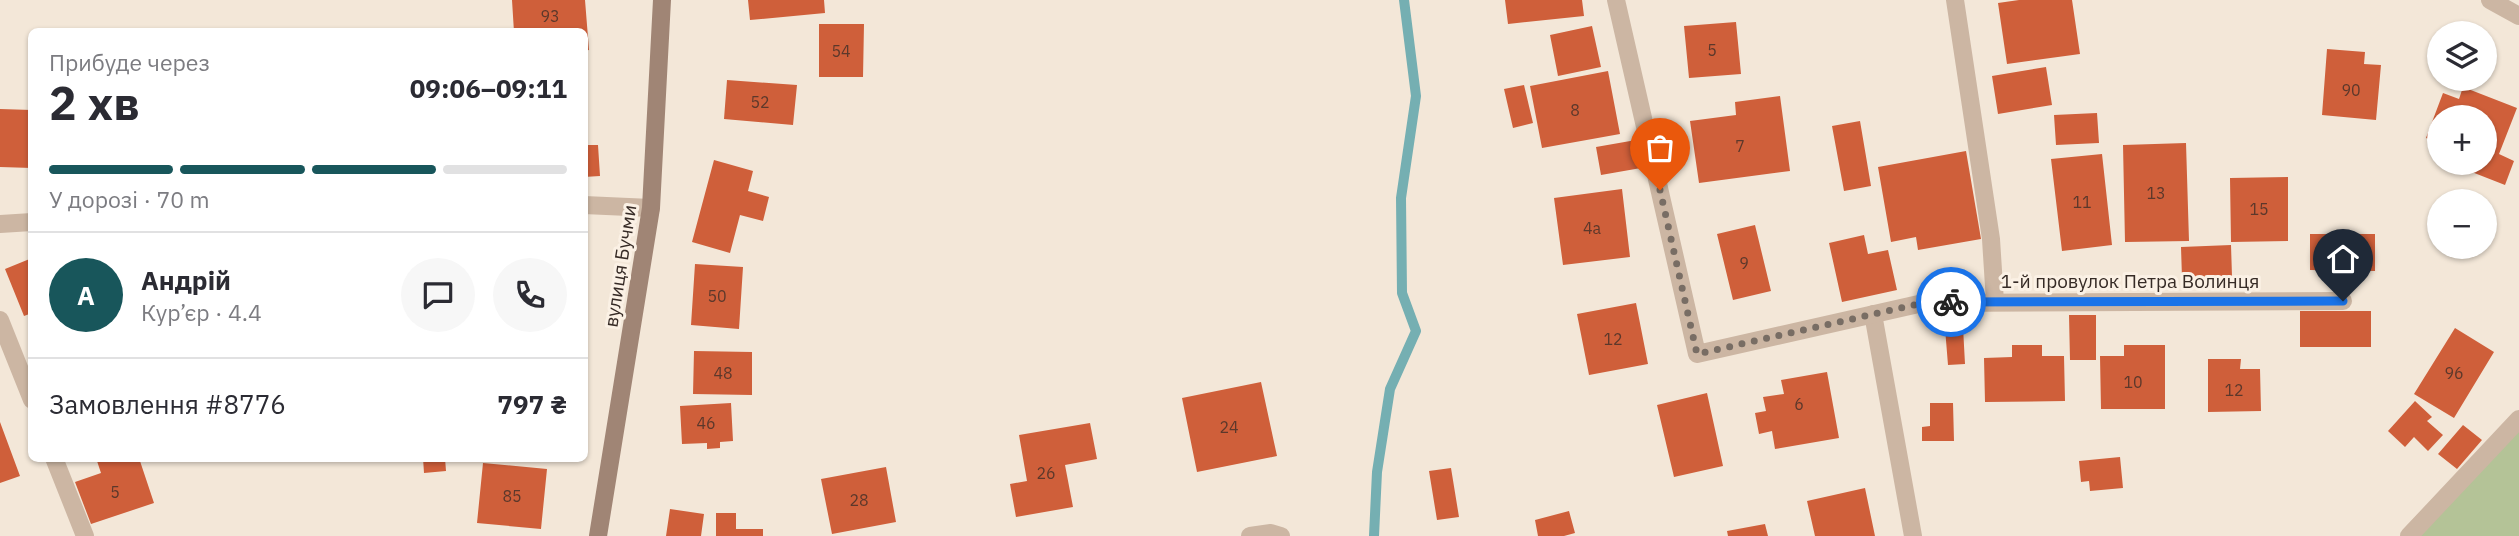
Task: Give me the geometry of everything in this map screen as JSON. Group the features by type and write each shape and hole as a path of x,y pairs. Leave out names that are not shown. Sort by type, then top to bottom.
{"street":[{"name":"вулиця Бучми","path":"598,536 651,208 662,0"},
{"name":"1-й провулок Петра Волинця","path":"1616,0 1697,354 1923,303 2343,301"},
{"path":"1955,0 1992,239 1995,302"},
{"path":"2490,0 2519,16"},
{"path":"588,205 651,208"},
{"path":"0,224 28,222"},
{"path":"1873,314 1913,536"},
{"path":"0,320 28,390"},
{"path":"2409,536 2519,419"},
{"path":"56,462 85,536"},
{"path":"1250,536 1271,533 1281,536"}],"green space":[{"path":"2519,419 2519,536 2409,536"}],"building":[{"path":"512,0 585,0 587,28 514,28"},
{"path":"748,0 824,0 825,13 750,20"},
{"path":"1505,0 1582,0 1584,16 1508,24"},
{"path":"2019,0 2072,0 2080,54 2007,64 1998,3"},
{"path":"1736,22 1741,74 1689,78 1684,26"},
{"path":"819,24 864,24 863,77 819,77"},
{"path":"1592,26 1601,67 1558,76 1550,35"},
{"path":"2327,49 2365,52 2364,64 2381,65 2376,120 2322,115"},
{"path":"2046,67 2052,105 1998,114 1992,76"},
{"path":"1608,71 1620,134 1542,148 1530,86"},
{"path":"727,80 797,85 793,125 724,119"},
{"path":"1524,85 1533,123 1513,128 1504,89"},
{"path":"2462,91 2473,91 2517,108 2499,154 2514,161 2505,185 2479,175 2497,175 2497,105 2438,105 2443,93 2459,99"},
{"path":"1780,96 1790,171 1699,183 1690,121 1736,115 1735,102"},
{"path":"0,109 28,110 28,168 0,167"},
{"path":"2097,113 2099,143 2056,145 2054,115"},
{"path":"1860,121 1871,186 1844,191 1832,126"},
{"path":"1636,140 1641,168 1601,175 1596,147"},
{"path":"2186,143 2189,241 2125,242 2123,145"},
{"path":"588,145 598,145 600,176 588,177"},
{"path":"1966,151 1981,239 1918,250 1916,237 1891,242 1878,167"},
{"path":"2102,154 2112,245 2062,251 2051,159"},
{"path":"714,160 753,171 748,191 769,197 763,221 740,215 730,253 692,242"},
{"path":"2288,177 2288,241 2231,242 2230,178"},
{"path":"1622,189 1630,257 1563,265 1554,198"},
{"path":"1755,225 1771,291 1733,300 1717,234"},
{"path":"2310,234 2375,234 2375,271 2310,270"},
{"path":"1864,235 1868,254 1888,250 1897,290 1842,302 1829,243"},
{"path":"2231,245 2232,276 2182,278 2181,247"},
{"path":"28,260 28,314 24,316 5,269"},
{"path":"695,264 743,267 739,329 691,325"},
{"path":"1636,303 1648,364 1589,375 1577,314"},
{"path":"2300,311 2371,311 2371,347 2300,347"},
{"path":"2069,315 2096,315 2096,360 2070,360"},
{"path":"1963,327 1965,364 1948,365 1945,328"},
{"path":"2455,328 2494,352 2454,418 2414,394"},
{"path":"2012,345 2042,345 2042,356 2064,356 2065,401 1985,402 1984,358 2012,357"},
{"path":"2124,345 2165,345 2165,409 2101,409 2100,356 2124,356"},
{"path":"694,351 752,352 752,395 693,394"},
{"path":"2208,359 2241,359 2240,369 2260,369 2261,411 2208,412"},
{"path":"1827,372 1839,438 1775,449 1772,431 1759,434 1755,413 1766,411 1763,397 1784,394 1781,380"},
{"path":"1261,382 1277,456 1197,472 1182,398"},
{"path":"1707,393 1723,466 1674,477 1657,405"},
{"path":"2415,401 2432,417 2427,421 2443,435 2428,451 2414,437 2405,447 2388,431"},
{"path":"731,403 733,441 720,442 720,448 707,449 707,443 682,444 680,406"},
{"path":"1930,403 1953,403 1954,441 1922,441 1922,427 1930,426"},
{"path":"0,422 20,476 0,483"},
{"path":"1090,423 1097,459 1065,465 1073,507 1016,517 1010,484 1027,481 1019,435"},
{"path":"2463,425 2482,440 2457,469 2438,454"},
{"path":"2120,457 2123,488 2090,491 2089,481 2081,482 2079,461"},
{"path":"97,462 140,462 154,503 91,524 75,482 101,473"},
{"path":"423,462 445,462 446,471 424,473"},
{"path":"483,463 547,469 541,529 477,523"},
{"path":"886,467 896,522 832,534 821,479"},
{"path":"1451,468 1459,517 1437,520 1429,471"},
{"path":"1865,488 1875,536 1815,536 1807,501"},
{"path":"670,509 704,514 701,536 666,536"},
{"path":"1569,511 1575,533 1564,536 1538,536 1535,520"},
{"path":"716,513 736,513 736,529 763,529 763,536 716,536"},
{"path":"1765,524 1768,536 1728,536 1727,531"}],"waterway":[{"path":"1374,536 1377,472 1390,389 1416,331 1402,293 1401,198 1416,96 1404,0"}],"way so far":[{"path":"1660,190 1697,354 1923,303 1951,302"}],"route":[{"path":"1951,302 2343,301"}]}
